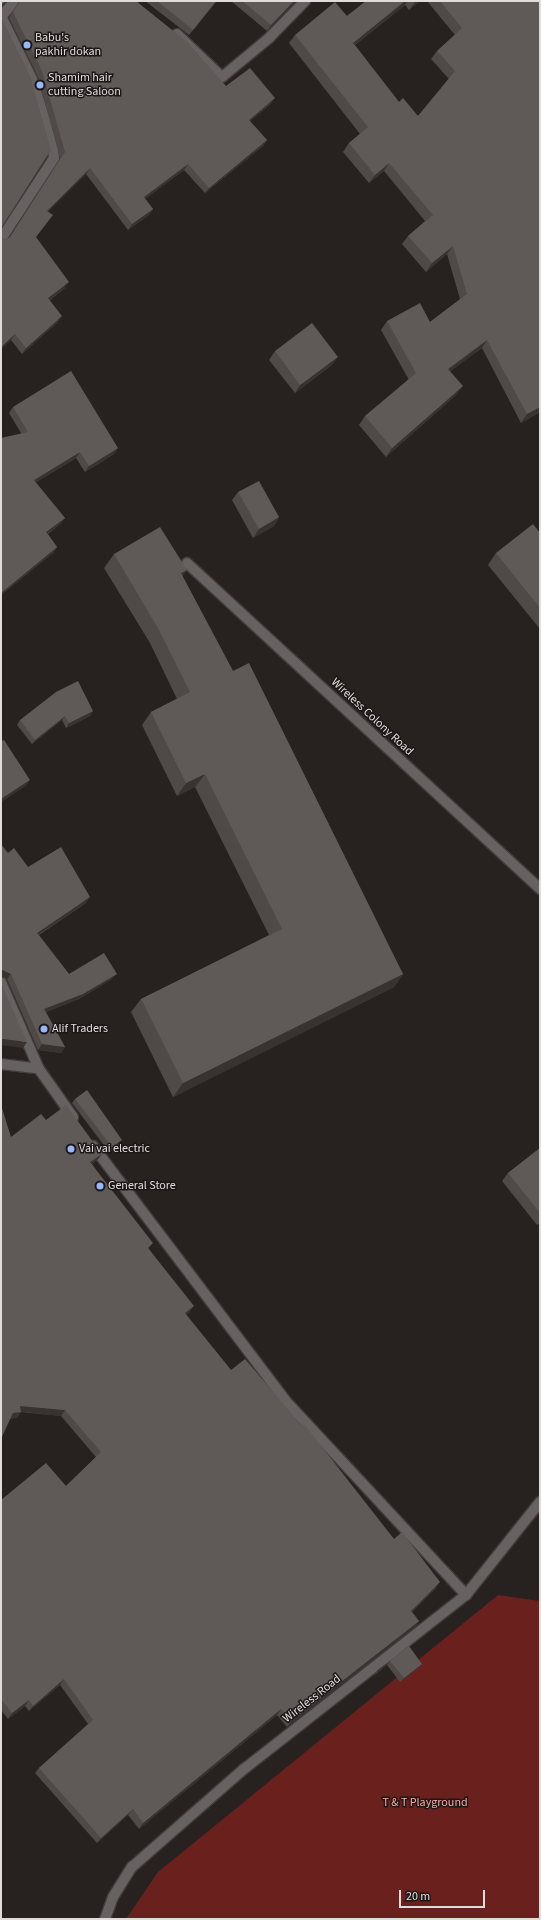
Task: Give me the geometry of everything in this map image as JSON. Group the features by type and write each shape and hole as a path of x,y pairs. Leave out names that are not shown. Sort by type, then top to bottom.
{"street":[{"path":"1,239 54,158 53,145 32,79 1,16 14,1"},
{"path":"171,29 222,76 269,38 305,1"},
{"name":"Wireless Colony Road","path":"187,564 540,889"},
{"path":"1,982 39,1069 79,1126"},
{"path":"1,1064 39,1069"},
{"path":"88,1138 284,1399 466,1595"},
{"name":"Wireless Road","path":"105,1919 113,1897 132,1867 179,1823 466,1595 540,1502"}],"green space":[{"name":"T & T Playground","path":"498,1595 540,1601 540,1919 126,1919 158,1872"}],"building":[{"path":"1,1 6,1 1,6"},
{"path":"20,1 136,1 187,42 226,86 250,68 275,98 249,120 267,140 209,188 188,164 144,197 153,209 132,224 90,168 47,211 53,215 36,237 69,282 48,298 62,316 26,348 15,334 1,347 1,237 5,240 10,237 65,152 42,71 13,12"},
{"path":"157,1 216,1 193,30"},
{"path":"242,1 294,1 271,25"},
{"path":"366,1 405,1 353,43 399,102 403,98 418,116 455,71 437,51 462,28 440,1 540,1 540,407 527,414 487,340 448,369 463,386 392,448 365,416 416,373 387,321 420,303 430,322 467,294 453,246 432,263 408,236 433,215 389,163 375,175 349,143 368,127 295,35 335,2 347,16"},
{"path":"1,17 30,76 51,150 1,228"},
{"path":"312,323 338,357 300,385 275,351"},
{"path":"71,371 118,448 89,466 80,452 34,480 65,518 46,532 57,547 1,593 1,438 28,432 13,407"},
{"path":"259,481 279,517 259,529 238,492"},
{"path":"533,524 540,533 540,608 496,553"},
{"path":"160,527 187,570 181,573 233,671 249,663 403,974 183,1083 141,999 282,929 205,774 186,783 151,712 190,692 159,630 114,554"},
{"path":"78,681 93,711 69,723 65,716 35,740 20,720 56,692"},
{"path":"4,740 30,780 1,799 1,741"},
{"path":"1,844 8,853 14,848 28,867 61,847 90,897 37,933 69,974 104,953 117,974 83,994 44,1009 65,1047 42,1044 11,974 2,970 1,974"},
{"path":"1,983 27,1042 2,1039"},
{"path":"87,1090 122,1140 112,1147 75,1099"},
{"path":"1,1105 11,1137 41,1114 46,1120 66,1105 102,1154 90,1162 153,1243 148,1248 194,1306 185,1313 231,1370 245,1359 302,1426 304,1424 394,1539 402,1532 440,1582 411,1611 419,1621 291,1721 281,1709 143,1823 133,1809 101,1838 39,1768 93,1720 64,1679 33,1706 29,1700 12,1713 1,1699 1,1500 46,1463 66,1486 101,1452 65,1410 20,1406 21,1412 13,1413 1,1439"},
{"path":"540,1148 540,1213 508,1173"},
{"path":"409,1646 422,1664 404,1678 390,1661 378,1670"}],"place":[{"name":"Babu's pakhir dokan","path":"27,45"},
{"name":"Shamim hair cutting Saloon","path":"40,85"},
{"name":"Alif Traders","path":"44,1029"},
{"name":"Vai vai electric","path":"71,1149"},
{"name":"General Store","path":"100,1186"}]}
